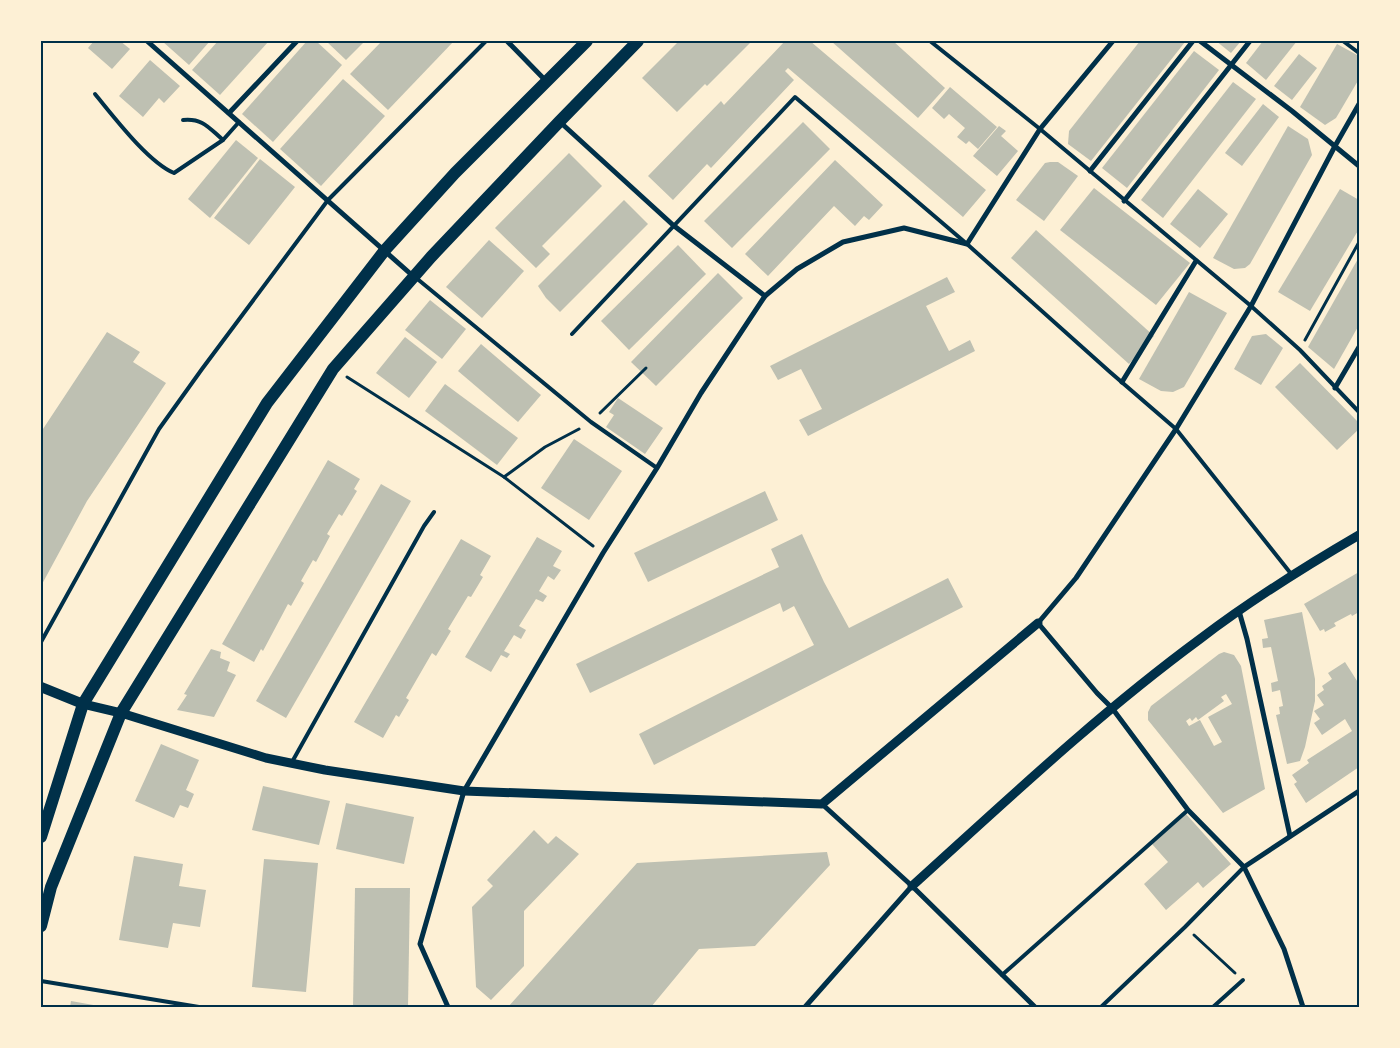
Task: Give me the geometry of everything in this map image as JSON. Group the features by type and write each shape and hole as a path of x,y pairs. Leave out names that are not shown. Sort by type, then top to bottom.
{"main road":[{"path":"41,837 83,704 266,403 384,250 461,167 587,41"},
{"path":"41,926 52,887 121,713 333,369 414,276 638,41"},
{"path":"41,687 83,704"}],"street":[{"path":"147,41 414,276"},
{"path":"229,113 297,41"},
{"path":"507,41 547,82"},
{"path":"448,1007 420,944 464,791 603,553 657,468 700,393 765,296 797,269 843,242 904,228 966,244 1040,129 1113,41"},
{"path":"1090,172 1193,41"},
{"path":"1200,41 1359,166"},
{"path":"1124,201 1250,41"},
{"path":"822,804 1038,623 1076,578 1176,429 1251,306 1359,104"},
{"path":"559,122 673,225 765,296"},
{"path":"1122,382 1196,261"},
{"path":"1335,388 1359,347"},
{"path":"805,1007 912,886 1112,708 1200,638 1292,575 1359,535"},
{"path":"1239,611 1247,639 1290,836"},
{"path":"1038,623 1112,708 1188,810 1244,867 1284,949 1303,1007"},
{"path":"83,704 121,713 266,758 464,791 822,804 912,886 1035,1007"},
{"path":"1244,867 1359,791"}],"lane":[{"path":"41,642 159,428 328,200 486,41"},
{"path":"930,41 1040,129 1251,306 1300,350 1359,412"},
{"path":"1343,41 1359,53"},
{"path":"95,94 126,132 164,168 174,173 223,140 239,122"},
{"path":"572,334 795,97 966,244 1176,429 1292,575"},
{"path":"183,120 193,119 204,122 223,140"},
{"path":"414,276 591,422 657,468"},
{"path":"291,763 424,526 434,512"},
{"path":"1002,975 1188,810"},
{"path":"1101,1007 1185,927 1244,867"},
{"path":"1213,1007 1243,980"},
{"path":"41,981 199,1007"}],"path":[{"path":"1300,350 1359,242"},
{"path":"504,477 545,447 591,422 646,368"},
{"path":"333,369 504,477 603,553"},
{"path":"1185,927 1243,980"}],"building":[{"path":"94,41 120,41 130,49 112,69 88,48"},
{"path":"162,41 210,41 189,65"},
{"path":"218,41 269,41 220,95 192,70"},
{"path":"307,41 316,41 342,65 273,142 242,114"},
{"path":"326,41 365,41 346,60"},
{"path":"382,41 454,41 388,110 350,74"},
{"path":"679,41 752,41 707,86 705,84 677,112 642,78"},
{"path":"785,41 810,41 986,190 963,217 788,68 785,71 794,80 711,168 707,164 673,200 648,176 721,101 724,105"},
{"path":"831,41 893,41 945,88 918,118"},
{"path":"1140,41 1185,42 1091,161 1068,144 1069,131"},
{"path":"1216,41 1241,41 1231,53"},
{"path":"1263,41 1297,41 1266,80 1246,63"},
{"path":"1337,44 1359,56 1359,79 1336,118 1325,125 1300,107"},
{"path":"1194,51 1219,70 1127,188 1102,168"},
{"path":"1299,54 1317,68 1292,100 1274,86"},
{"path":"150,60 180,86 164,103 159,98 143,117 119,96"},
{"path":"343,79 385,116 321,186 280,149"},
{"path":"1233,82 1256,99 1163,218 1141,200"},
{"path":"950,87 997,127 978,149 969,141 966,144 957,137 965,128 949,114 944,119 932,108"},
{"path":"1263,104 1279,117 1242,166 1225,153"},
{"path":"803,122 830,149 732,248 704,221"},
{"path":"999,126 1006,131 1001,136 1018,151 997,176 973,156"},
{"path":"1288,126 1308,139 1312,155 1250,264 1245,268 1234,269 1213,258"},
{"path":"236,140 258,158 210,218 188,199"},
{"path":"569,153 602,186 542,246 550,254 536,268 495,228"},
{"path":"260,159 295,187 249,245 214,218"},
{"path":"835,160 883,205 869,220 864,216 855,226 834,206 768,276 745,254"},
{"path":"1058,162 1078,176 1044,221 1016,200 1045,163"},
{"path":"1094,188 1190,263 1156,305 1060,230"},
{"path":"1198,189 1228,214 1200,248 1170,224"},
{"path":"1340,189 1359,200 1359,229 1310,311 1278,292"},
{"path":"624,200 648,224 560,312 546,298 538,286"},
{"path":"1036,230 1154,336 1129,364 1011,258"},
{"path":"489,240 524,271 482,318 446,287"},
{"path":"678,245 706,274 629,350 601,321"},
{"path":"1359,257 1359,325 1334,369 1308,347"},
{"path":"718,273 743,298 656,386 631,362"},
{"path":"947,277 955,292 926,306 949,351 970,340 975,351 808,436 799,420 822,409 801,369 778,380 770,366"},
{"path":"1189,292 1227,313 1184,387 1173,392 1161,391 1139,379"},
{"path":"430,300 466,329 442,359 405,330"},
{"path":"107,332 140,352 133,362 166,383 87,501 41,586 41,432"},
{"path":"1266,334 1283,348 1261,385 1234,369 1252,336"},
{"path":"405,337 437,362 409,398 376,373"},
{"path":"481,344 541,395 518,422 458,371"},
{"path":"1300,363 1359,423 1359,429 1337,450 1275,387"},
{"path":"445,384 518,438 497,465 425,411"},
{"path":"618,398 663,428 645,454 606,427 614,415 609,412"},
{"path":"574,439 622,471 589,520 541,488"},
{"path":"328,460 360,479 354,489 357,491 342,516 339,514 327,534 330,536 316,562 313,560 301,581 304,583 291,606 288,604 263,651 261,649 254,662 222,644"},
{"path":"381,484 411,501 286,718 256,701"},
{"path":"765,491 778,520 648,582 634,553"},
{"path":"802,534 824,582 849,628 948,578 963,607 654,765 639,734 814,645 794,606 783,612 780,603 590,693 576,664 779,567 771,549"},
{"path":"537,537 562,551 553,566 561,570 554,580 548,576 539,591 547,596 543,602 536,599 519,626 526,630 521,639 514,635 504,651 510,654 507,658 501,655 491,672 465,657"},
{"path":"461,539 491,556 480,575 483,577 471,597 468,596 448,629 451,631 436,656 432,653 406,698 409,700 399,717 396,715 383,738 354,722"},
{"path":"1359,572 1359,612 1334,623 1336,626 1325,632 1324,629 1320,631 1304,604"},
{"path":"1302,612 1315,679 1315,701 1300,761 1287,764 1276,715 1280,714 1279,707 1283,706 1280,690 1272,692 1271,683 1278,681 1271,647 1263,648 1262,639 1268,638 1264,620"},
{"path":"211,649 221,652 220,658 230,662 227,671 236,675 214,717 177,710 187,695 184,694"},
{"path":"1224,652 1234,655 1241,666 1265,789 1223,813 1148,720 1148,712 1151,706","holes":["1226,694 1232,704 1208,717 1222,742 1214,746 1200,720 1189,726 1186,721 1190,718 1192,721 1196,717 1198,720 1224,701 1221,697"]},
{"path":"1345,662 1359,684 1359,767 1306,803 1294,784 1297,782 1292,775 1309,763 1307,760 1352,731 1345,719 1322,735 1314,723 1320,719 1314,711 1324,705 1317,695 1324,690 1322,686 1332,679 1328,673"},
{"path":"161,744 199,760 186,790 194,794 188,808 180,805 174,818 135,801"},
{"path":"263,786 330,801 319,845 252,830"},
{"path":"346,803 414,817 404,864 336,849"},
{"path":"1186,814 1231,864 1203,888 1198,882 1166,910 1144,884 1168,862 1152,844"},
{"path":"534,830 548,844 556,836 579,854 524,911 524,966 491,1000 476,987 472,907 493,886 487,880"},
{"path":"827,852 830,865 755,946 699,949 651,1007 508,1007 637,863"},
{"path":"134,856 183,864 179,886 206,890 200,927 173,923 168,948 119,940"},
{"path":"264,859 318,863 306,992 252,987"},
{"path":"355,888 410,888 408,1007 353,1007"},
{"path":"71,1001 99,1006 99,1007 70,1007"}]}
